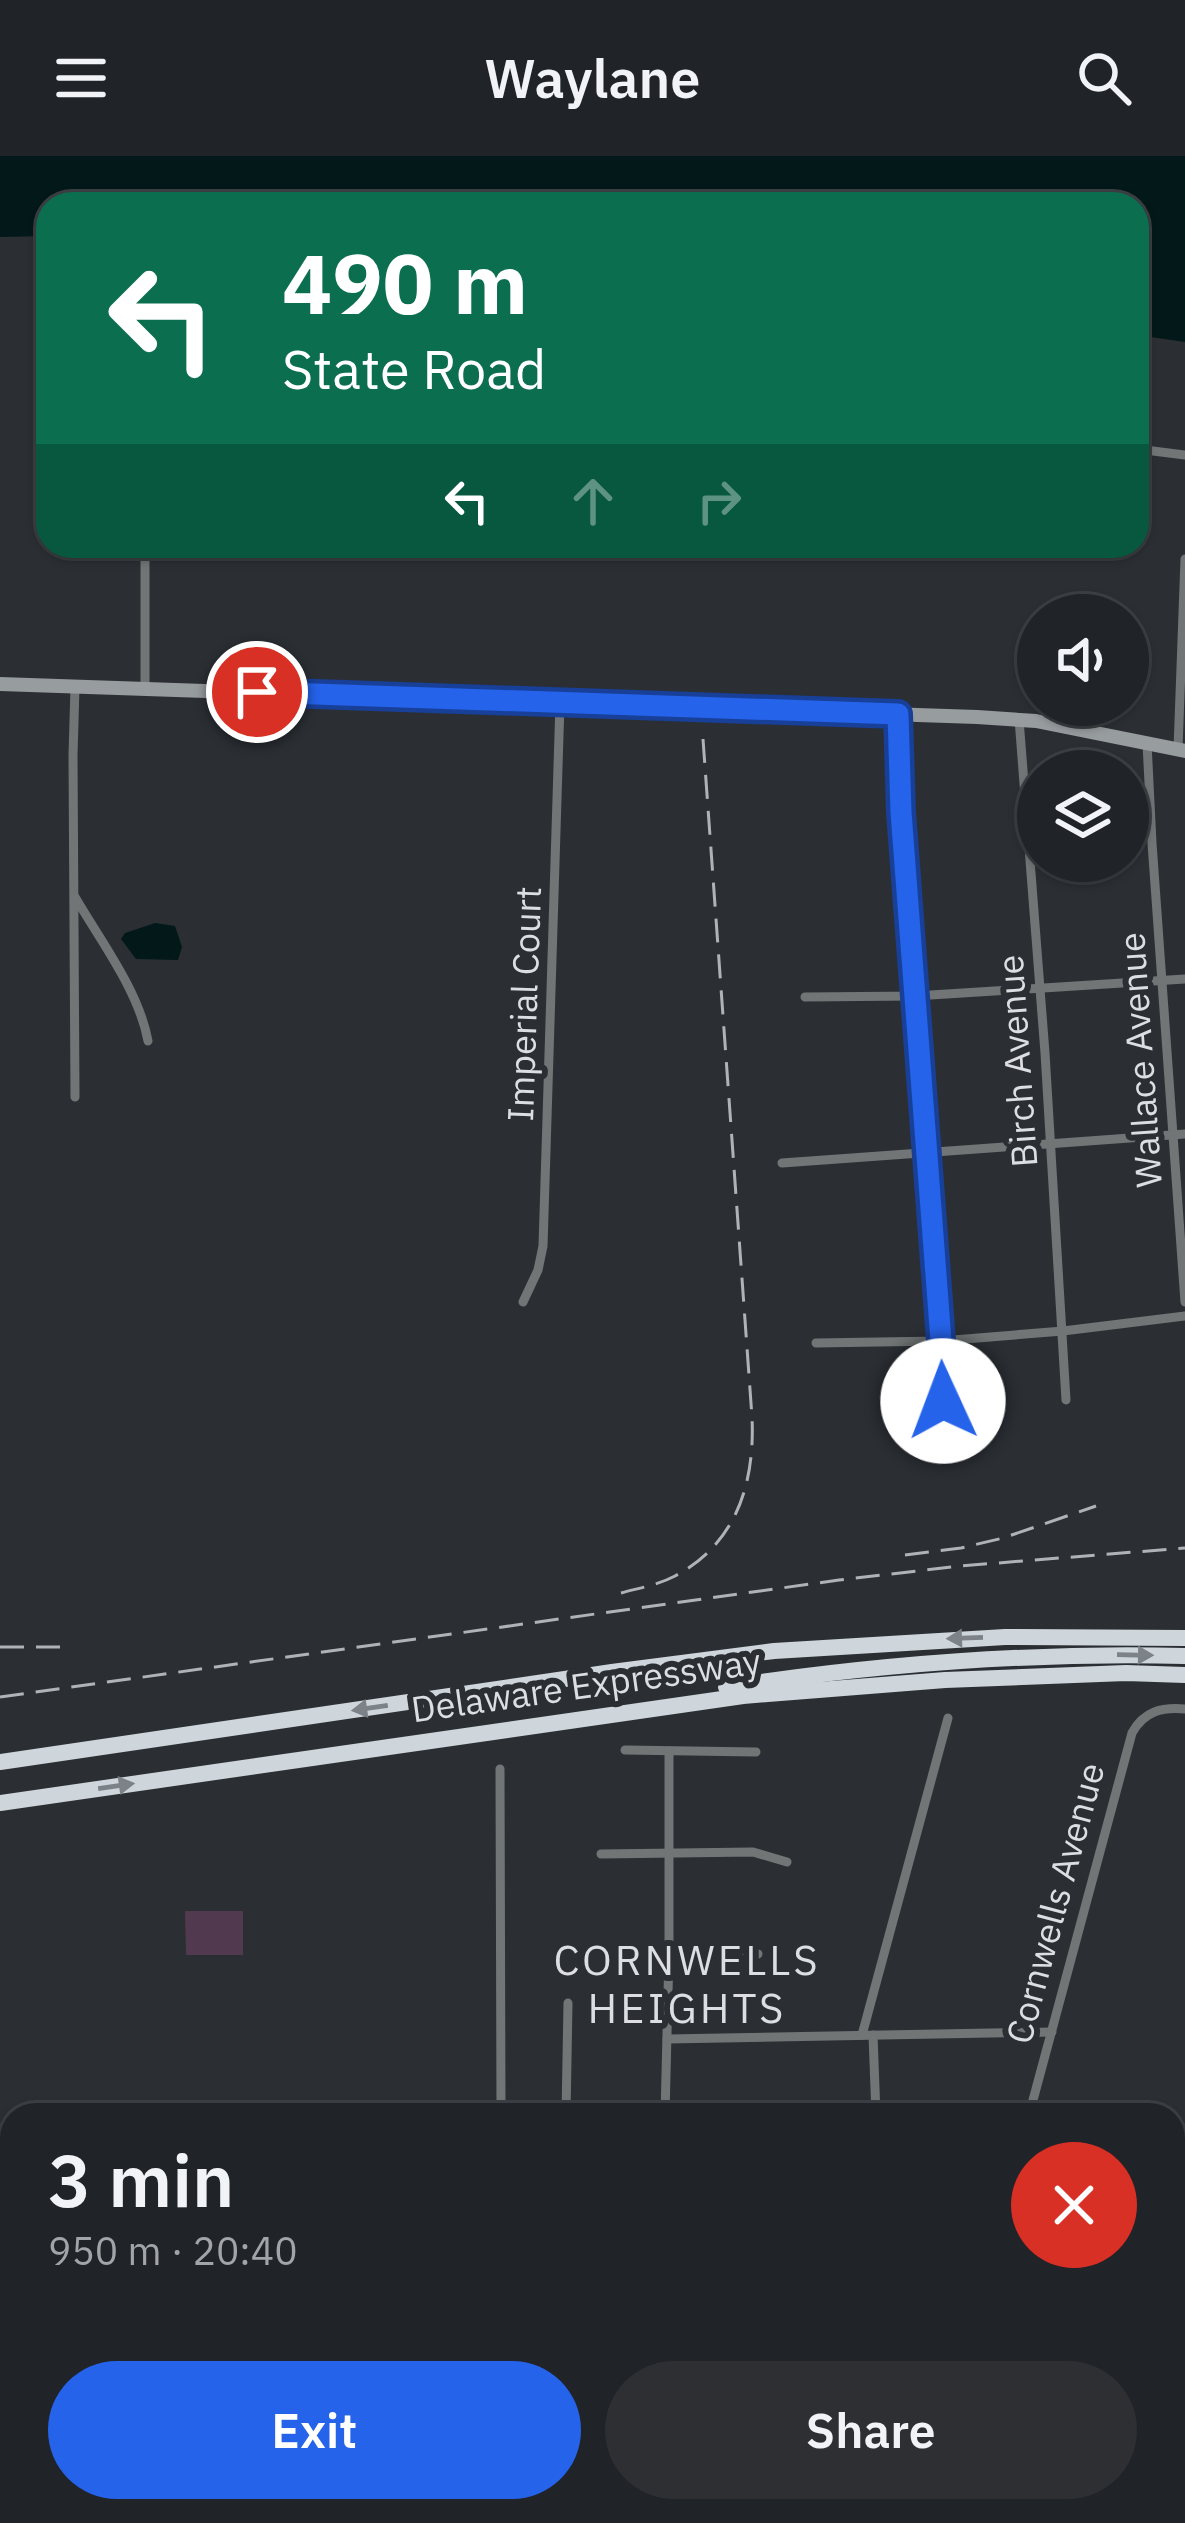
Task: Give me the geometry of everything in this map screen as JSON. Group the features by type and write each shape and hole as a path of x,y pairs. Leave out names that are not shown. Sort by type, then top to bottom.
{"highway":[{"name":"Delaware Expressway","path":"0,1762 774,1652 1005,1636 1185,1637"},
{"path":"478,1734 541,1714 873,1666 1019,1657 1185,1657"},
{"name":"Delaware Expressway","path":"0,1803 648,1708 811,1689 1126,1673 1185,1675"}],"main road":[{"path":"0,685 1017,719"},
{"path":"1058,726 1182,750"}],"street":[{"path":"1149,450 1185,454"},
{"path":"145,558 145,689"},
{"path":"1182,750 1185,559"},
{"path":"75,687 75,1097"},
{"name":"Imperial Court","path":"523,1302 543,1246 560,703"},
{"path":"898,714 943,1401"},
{"name":"Birch Avenue","path":"1020,726 1066,1400"},
{"name":"Wallace Avenue","path":"1147,742 1162,980 1179,1134 1185,1302"},
{"path":"74,897 133,995 148,1041"},
{"path":"805,997 915,997 1185,979"},
{"path":"782,1163 1179,1134"},
{"path":"816,1343 941,1341 1185,1316"},
{"name":"Cornwells Avenue","path":"1032,2103 1137,1724 1168,1708 1185,1709"},
{"path":"875,2103 867,2035 948,1718"},
{"path":"625,1750 756,1751"},
{"path":"664,2103 669,1751"},
{"path":"500,1769 501,2103"},
{"path":"601,1854 753,1852 787,1862"},
{"path":"669,1953 758,1954"},
{"path":"566,2103 568,2003"},
{"path":"667,2039 1052,2032"}],"shaded area":[{"path":"0,156 1185,156 1185,342 1149,337 1149,192 36,192 36,236 0,237"},
{"path":"155,923 175,926 182,947 178,960 136,959 121,939 125,933"},
{"path":"185,1911 243,1911 243,1955 186,1955"}],"railway":[{"path":"621,1593 675,1576 714,1547 738,1509 750,1465 752,1417 703,739"},
{"path":"905,1555 1003,1538 1096,1506"},
{"path":"0,1697 839,1580 1185,1548"},
{"path":"0,1647 65,1647"}],"district":[{"name":"CORNWELLS HEIGHTS","path":"687,1984"}],"route":[{"path":"257,692 898,714 943,1401"}]}
